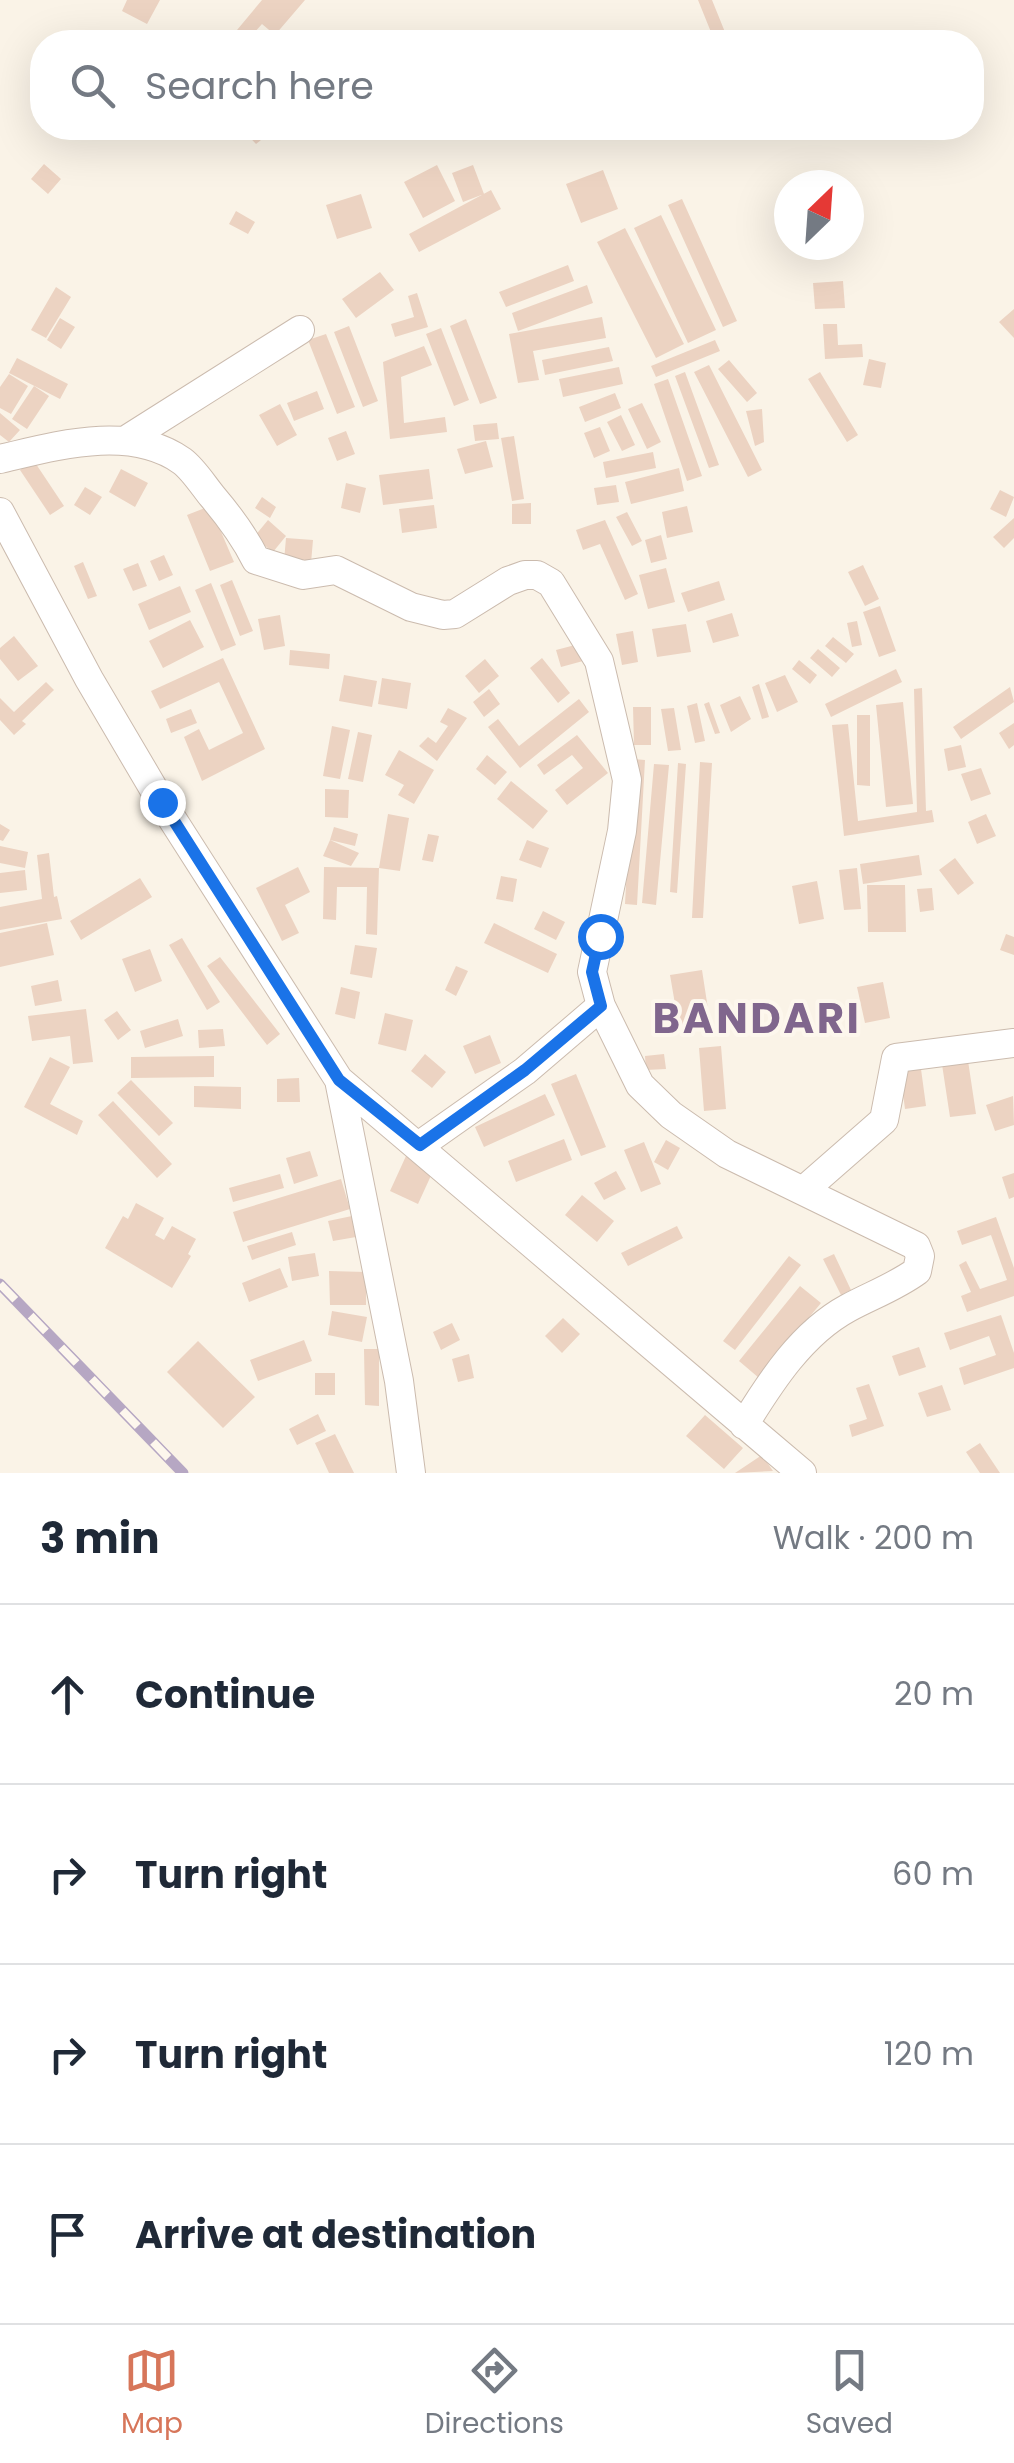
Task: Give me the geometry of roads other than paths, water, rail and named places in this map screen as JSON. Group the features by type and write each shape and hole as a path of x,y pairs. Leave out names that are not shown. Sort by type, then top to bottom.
{"street":[{"path":"126,440 300,330"},
{"path":"0,459 47,448 126,440 162,450 184,462 243,534 256,560 304,575 336,570 411,607 443,615 456,614 508,580 537,575 551,583 598,660 627,780 622,831 592,972 601,1006 640,1086 671,1115 728,1154 916,1246 920,1262 917,1270 894,1288 846,1309 807,1338 744,1425"},
{"path":"0,512 89,679 162,802 339,1080 802,1473"},
{"path":"420,1145 525,1070 601,1006"},
{"path":"804,1190 884,1120 896,1058 1014,1043"},
{"path":"339,1080 399,1381 411,1473"}],"railway":[{"path":"0,1284 183,1473"}],"district":[{"name":"BANDARI","path":"757,1018"}]}
